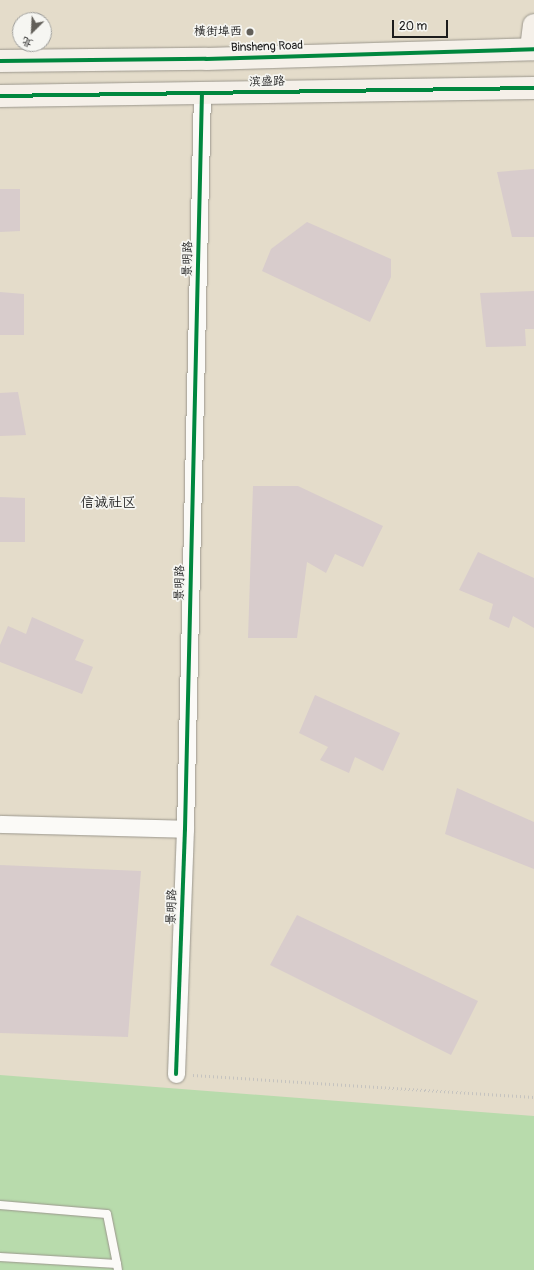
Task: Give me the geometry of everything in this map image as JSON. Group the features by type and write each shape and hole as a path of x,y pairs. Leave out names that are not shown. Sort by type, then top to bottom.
{"main road":[{"path":"532,49 534,25"},
{"name":"Binsheng Road","path":"0,61 206,59 532,49"},
{"name":"滨盛路","path":"0,96 534,88"}],"street":[{"name":"景明路","path":"176,1074 184,829 202,93"},
{"path":"0,824 184,829"}],"lane":[{"path":"0,1205 107,1214 118,1267 0,1257"}],"path":[{"path":"176,1074 534,1097"}],"green space":[{"path":"0,1075 534,1116 534,1270 0,1270"}],"building":[{"path":"534,169 534,237 512,237 497,172"},
{"path":"0,189 20,189 20,231 0,232"},
{"path":"307,222 391,259 391,277 370,322 262,271 271,249"},
{"path":"534,291 534,329 525,329 526,346 486,347 480,293"},
{"path":"0,292 24,294 24,335 0,335"},
{"path":"18,392 26,435 0,436 0,393"},
{"path":"253,486 298,486 383,526 363,567 335,554 326,573 307,562 297,638 248,638"},
{"path":"0,497 25,498 25,542 0,542"},
{"path":"478,552 534,578 534,628 513,616 509,628 489,619 493,604 459,590"},
{"path":"32,617 84,640 75,660 93,667 82,694 0,662 0,645 8,626 26,634"},
{"path":"315,695 400,733 383,771 355,757 349,773 320,760 328,747 299,733"},
{"path":"457,788 534,822 534,869 445,834"},
{"path":"0,865 141,871 128,1037 0,1033"},
{"path":"297,915 478,1001 451,1055 270,965"}],"cycle path":[{"path":"0,61 206,59 534,49"},
{"path":"0,96 534,88"},
{"path":"176,1074 185,829 202,93"}],"place":[{"name":"横街埠西","path":"250,32"}],"district":[{"name":"信诚社区","path":"108,503"}]}
